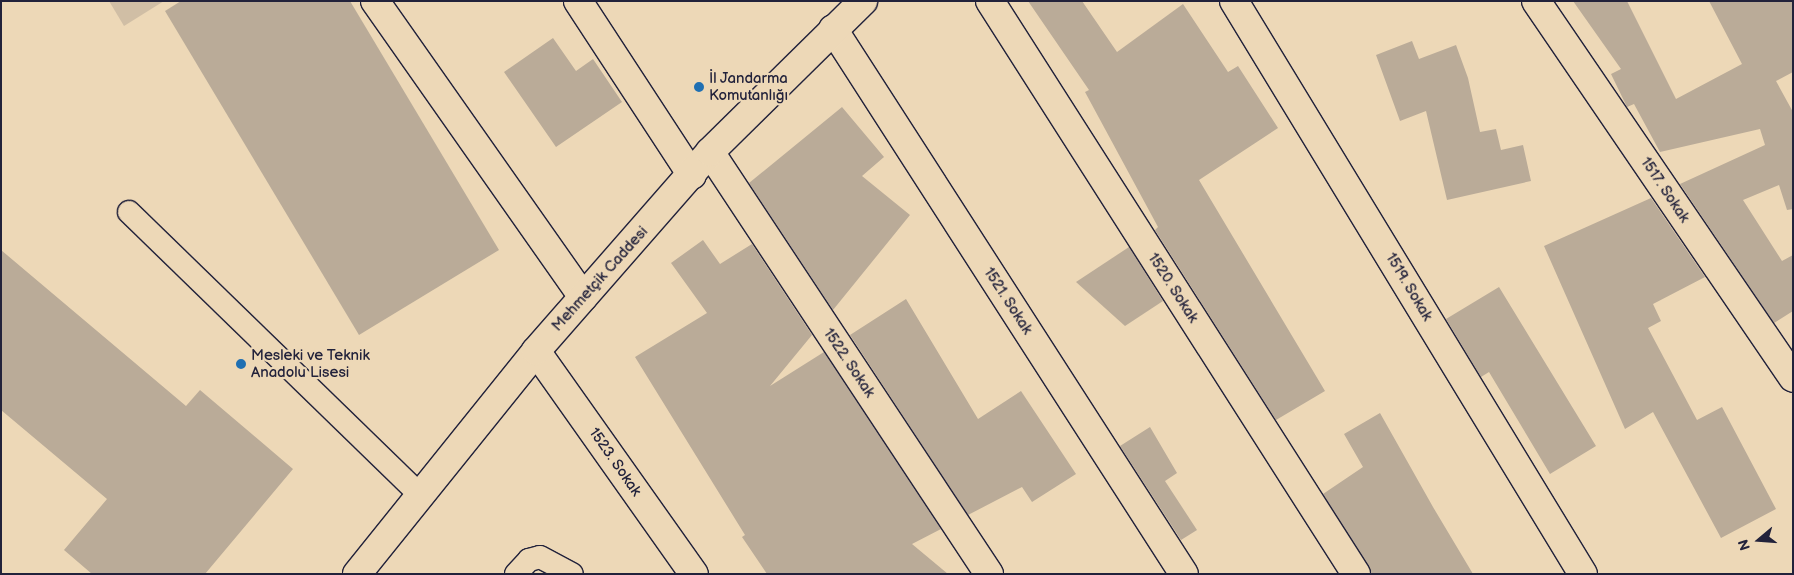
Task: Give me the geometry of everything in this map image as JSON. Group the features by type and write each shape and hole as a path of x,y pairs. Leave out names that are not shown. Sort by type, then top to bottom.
{"street":[{"path":"375,1 583,297"},
{"path":"578,1 692,175"},
{"name":"Mehmetçik Caddesi","path":"357,574 536,351 692,175 710,152 862,1"},
{"name":"1520. Sokak","path":"990,1 1356,574"},
{"name":"1519. Sokak","path":"1234,1 1583,574"},
{"name":"1517. Sokak","path":"1536,1 1793,378"},
{"name":"1521. Sokak","path":"832,29 1184,574"},
{"name":"1522. Sokak","path":"710,152 989,574"},
{"name":"1523. Sokak","path":"536,351 694,574"}],"lane":[{"path":"129,212 420,495"},
{"path":"516,574 529,560 540,557 572,574"}],"shaded area":[{"path":"109,1 164,1 124,26"}],"building":[{"path":"181,1 350,1 499,250 359,335 165,11"},
{"path":"1028,1 1082,1 1117,52 1183,4 1228,72 1238,66 1278,128 1199,180 1325,391 1276,420 1155,230 1158,227 1085,92 1089,90"},
{"path":"1573,1 1627,1 1676,99 1742,64 1709,1 1793,1 1793,72 1776,81 1793,112 1793,209 1787,210 1779,185 1743,200 1782,261 1793,255 1793,311 1774,323 1680,184 1765,145 1760,129 1660,152 1634,104 1627,107 1611,74 1621,69"},
{"path":"553,38 576,71 593,59 622,102 556,147 504,72"},
{"path":"1412,41 1419,59 1456,45 1468,78 1480,132 1496,129 1501,150 1523,145 1531,181 1447,200 1426,111 1400,121 1376,55"},
{"path":"842,107 884,157 862,176 910,215 833,310 749,183"},
{"path":"1651,198 1705,277 1653,304 1661,321 1648,328 1697,420 1722,407 1776,509 1721,538 1653,412 1625,429 1544,246"},
{"path":"703,240 720,264 752,244 812,335 770,386 824,352 941,529 912,544 948,574 767,574 742,537 745,535 635,357 707,313 671,263"},
{"path":"1129,247 1163,301 1125,326 1076,282"},
{"path":"1,250 186,406 200,390 293,469 205,574 92,574 64,550 107,499 1,410"},
{"path":"1499,287 1596,446 1550,474 1489,372 1481,377 1446,319"},
{"path":"906,299 978,419 1021,391 1076,474 1032,502 1022,487 968,515 850,335"},
{"path":"1380,413 1473,574 1372,574 1323,494 1363,467 1344,434"},
{"path":"1150,427 1177,473 1165,481 1197,530 1181,540 1120,446"}],"place":[{"name":"İl Jandarma Komutanlığı","path":"699,87"},
{"name":"Mesleki ve Teknik Anadolu Lisesi","path":"241,364"}]}
